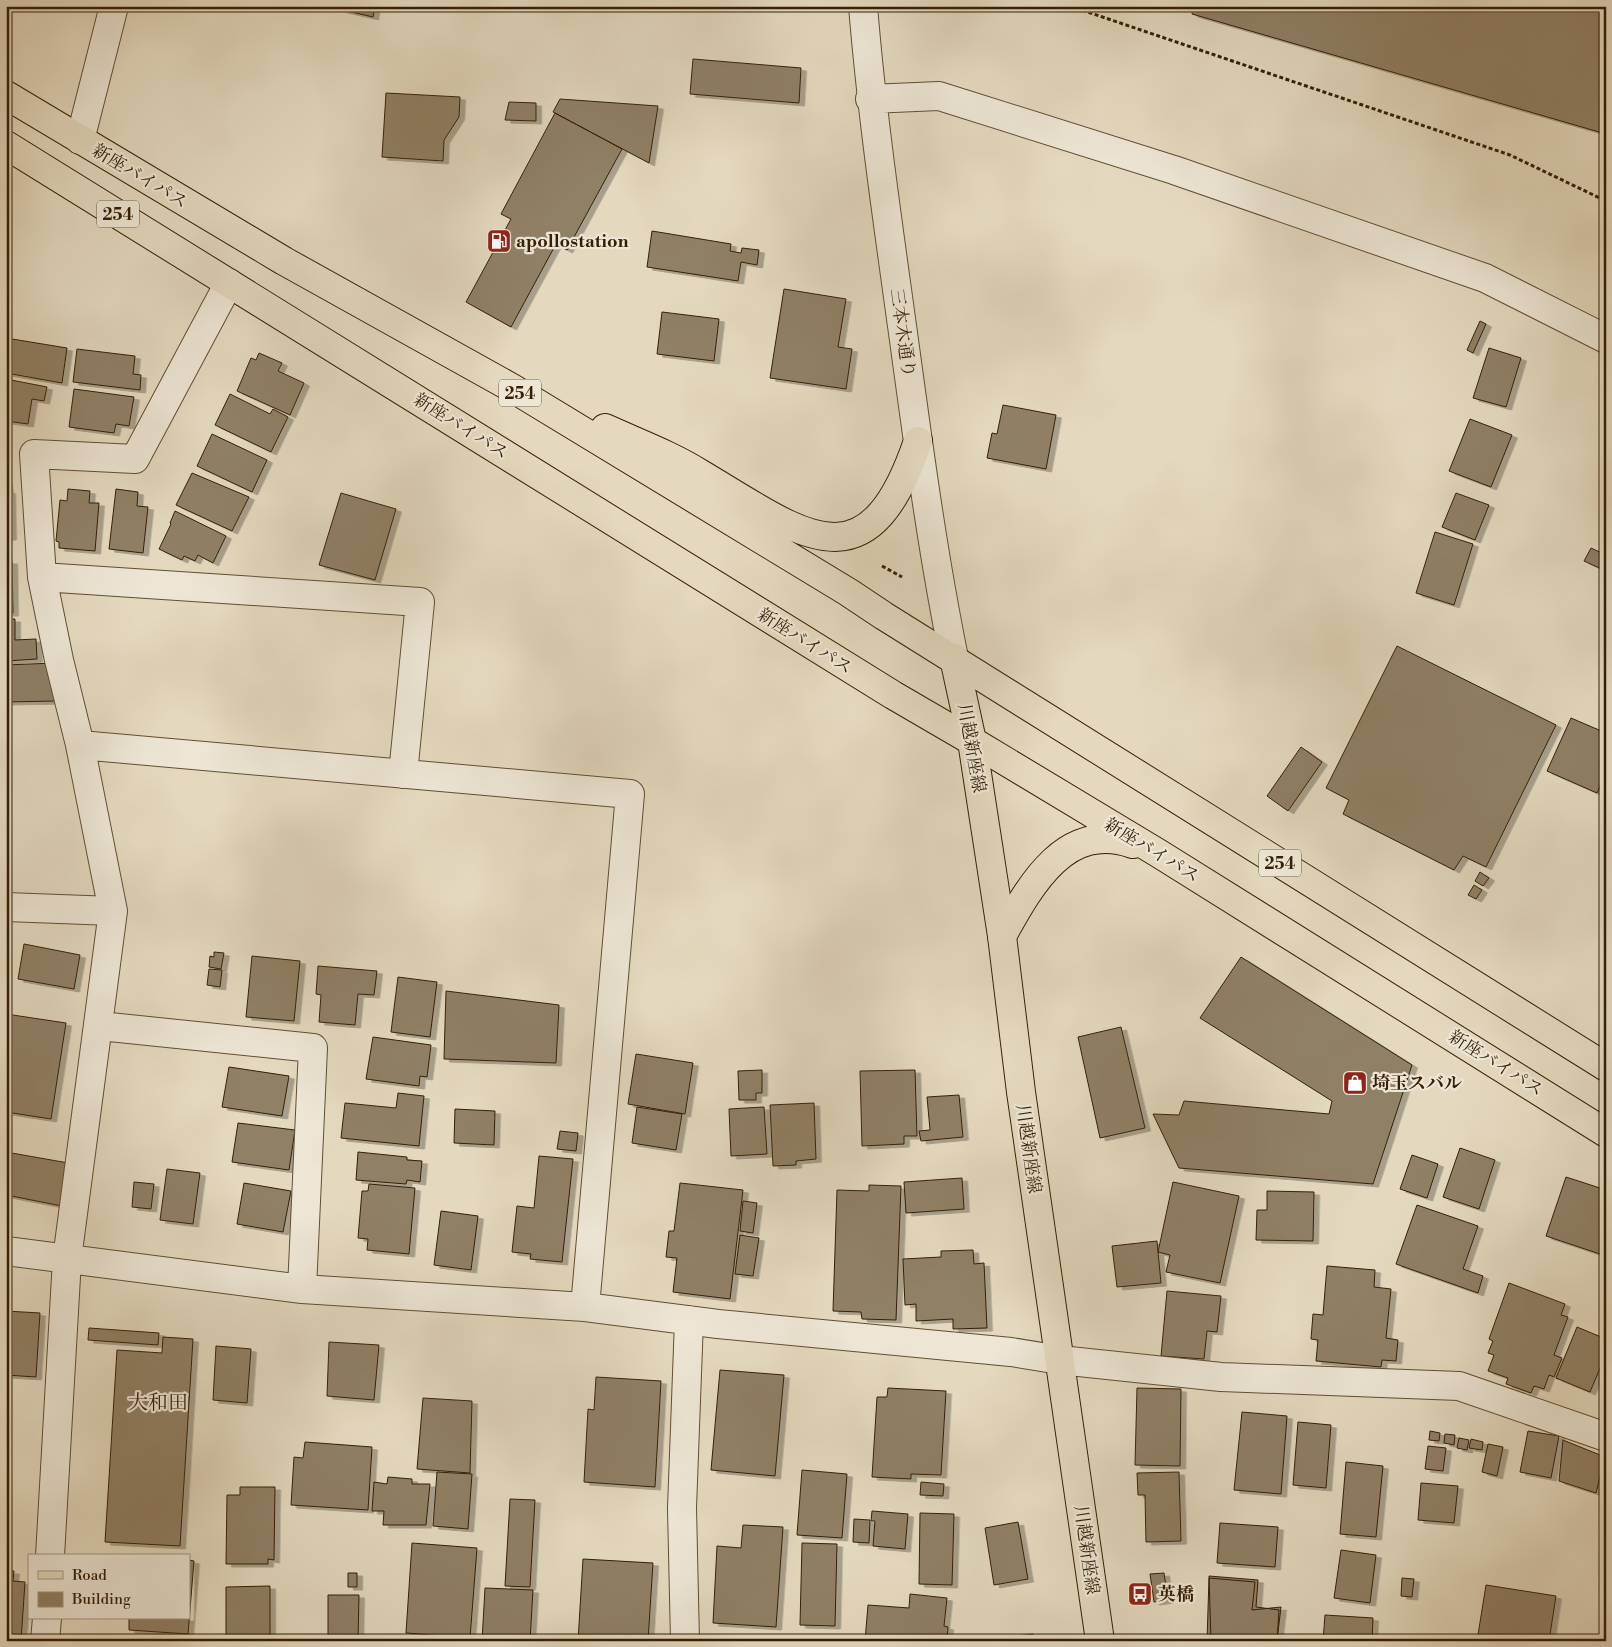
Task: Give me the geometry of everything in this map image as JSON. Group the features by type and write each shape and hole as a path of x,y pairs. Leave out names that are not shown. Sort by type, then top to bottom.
{"main road":[{"name":"新座バイパス","path":"6,95 284,261 512,388 954,658 1606,1067"},
{"name":"新座バイパス","path":"6,145 893,695 1158,853 1606,1133"},
{"path":"512,388 681,462 770,515 811,535 827,538 848,537 874,521 895,495 908,470 918,441"},
{"name":"川越新座線","path":"954,658 972,741 1002,936 1021,1092 1100,1641"},
{"path":"1002,936 1045,868 1065,851 1093,840 1118,839 1158,853"}],"street":[{"path":"80,140 114,6"},
{"name":"三本木通り","path":"863,6 870,99 936,570 954,658"},
{"path":"870,99 939,96 1174,170 1485,278 1606,339"},
{"path":"50,1554 67,1259 100,1026 114,911 80,745 59,660 42,577 34,454 135,459 229,283"},
{"path":"42,577 420,602 402,774"},
{"path":"80,745 630,794 585,1307"},
{"path":"6,907 114,911"},
{"path":"100,1026 313,1048 302,1289"},
{"path":"6,1251 302,1289 585,1307 689,1320 1011,1352 1060,1360 1221,1378 1459,1386 1606,1437"},
{"path":"685,1641 682,1508 689,1320"},
{"path":"45,1641 47,1620"}],"path":[{"path":"1070,6 1510,155 1606,201"},
{"path":"882,566 902,577"}],"building":[{"path":"325,6 375,6 373,17"},
{"path":"1194,6 1606,6 1606,134 1192,14"},
{"path":"693,59 801,68 799,103 690,94"},
{"path":"386,93 460,97 459,117 444,140 443,161 382,157"},
{"path":"560,99 658,106 649,163 553,112"},
{"path":"509,102 536,103 536,121 505,120"},
{"path":"555,113 622,149 567,250 556,244 511,327 466,302 511,219 501,214"},
{"path":"652,231 731,244 730,251 741,253 742,248 759,250 757,265 741,262 738,281 647,267"},
{"path":"784,289 846,299 838,347 852,349 846,389 770,378"},
{"path":"662,312 719,319 714,361 657,354"},
{"path":"1480,321 1486,324 1473,353 1467,350"},
{"path":"6,338 67,348 62,383 6,373"},
{"path":"1489,348 1521,358 1506,407 1473,398"},
{"path":"77,349 135,356 133,374 141,375 140,390 73,382"},
{"path":"259,353 282,363 278,371 304,383 290,415 237,391 251,358 256,360"},
{"path":"6,379 47,387 44,401 32,399 28,424 6,421"},
{"path":"74,389 134,397 129,426 116,424 114,433 69,427"},
{"path":"230,394 270,414 273,409 288,417 271,452 215,425"},
{"path":"1003,405 1056,415 1046,469 987,458 992,433 997,434"},
{"path":"1470,419 1512,435 1491,487 1449,471"},
{"path":"212,434 267,460 252,492 197,466"},
{"path":"192,473 249,497 232,531 176,505"},
{"path":"6,479 8,490 10,491 11,537 6,537"},
{"path":"68,489 90,491 89,503 99,503 95,551 59,548 59,542 56,541 60,500 67,501"},
{"path":"116,489 138,492 137,506 148,507 143,553 109,549"},
{"path":"341,493 396,509 375,580 319,565"},
{"path":"1456,493 1489,505 1475,540 1442,527"},
{"path":"175,511 226,536 213,563 198,555 195,561 184,556 182,560 159,549"},
{"path":"1435,532 1473,544 1454,605 1416,593"},
{"path":"1591,548 1606,555 1606,571 1584,561"},
{"path":"6,561 12,561 13,613 6,613"},
{"path":"6,619 15,619 15,640 36,639 37,659 6,661"},
{"path":"1397,646 1556,725 1486,867 1463,856 1454,870 1343,814 1349,800 1326,788"},
{"path":"54,663 57,701 6,702 6,665"},
{"path":"1571,718 1606,733 1606,773 1597,793 1547,771"},
{"path":"1301,747 1322,762 1288,811 1267,796"},
{"path":"1480,872 1489,878 1483,886 1475,881"},
{"path":"1474,885 1482,890 1476,899 1468,895"},
{"path":"24,944 80,955 74,989 18,979"},
{"path":"214,952 224,953 221,969 209,967 210,956 214,957"},
{"path":"252,956 300,961 294,1021 246,1017"},
{"name":"埼玉スバル","path":"1241,957 1412,1065 1373,1184 1179,1168 1153,1114 1179,1115 1184,1101 1329,1114 1332,1101 1200,1018"},
{"path":"318,966 377,971 374,995 358,994 355,1025 319,1022 321,995 316,994"},
{"path":"209,969 222,970 220,987 207,985"},
{"path":"398,977 437,982 430,1037 391,1032"},
{"path":"446,991 559,1005 556,1063 444,1059"},
{"path":"6,1014 66,1023 51,1119 6,1112"},
{"path":"1121,1027 1145,1128 1100,1138 1078,1037"},
{"path":"373,1037 431,1045 427,1077 420,1076 419,1086 366,1079"},
{"path":"636,1054 693,1063 685,1114 628,1104"},
{"path":"229,1067 289,1076 282,1116 222,1107"},
{"path":"762,1070 762,1093 756,1093 756,1100 739,1100 738,1071"},
{"path":"915,1070 917,1136 904,1136 904,1144 862,1146 860,1071"},
{"path":"398,1093 424,1096 419,1146 341,1138 345,1103 396,1108"},
{"path":"959,1095 963,1137 921,1141 919,1131 930,1130 927,1097"},
{"path":"814,1103 816,1159 796,1161 796,1165 773,1166 770,1105"},
{"path":"637,1107 682,1114 676,1150 632,1143"},
{"path":"764,1107 767,1154 731,1156 729,1109"},
{"path":"455,1109 495,1111 494,1145 454,1143"},
{"path":"238,1123 295,1130 289,1170 232,1162"},
{"path":"560,1131 578,1133 576,1151 557,1149"},
{"path":"1460,1148 1495,1160 1479,1209 1443,1197"},
{"path":"6,1152 74,1164 67,1207 6,1195"},
{"path":"358,1152 407,1157 407,1160 422,1161 420,1182 407,1180 406,1184 356,1180"},
{"path":"1412,1155 1438,1164 1427,1198 1400,1189"},
{"path":"539,1156 573,1159 562,1262 530,1259 531,1254 512,1252 517,1206 534,1208"},
{"path":"167,1169 200,1173 193,1224 160,1220"},
{"path":"1566,1177 1606,1190 1606,1256 1546,1236"},
{"path":"962,1178 964,1209 906,1213 904,1182"},
{"path":"134,1182 154,1184 151,1209 132,1207"},
{"path":"1173,1182 1239,1196 1220,1283 1166,1272 1170,1255 1158,1252"},
{"path":"244,1183 291,1191 283,1232 237,1224"},
{"path":"680,1183 743,1190 730,1299 673,1292 677,1258 666,1257 669,1231 674,1231"},
{"path":"369,1184 415,1188 409,1254 367,1250 368,1239 358,1238 362,1191 368,1191"},
{"path":"869,1185 901,1186 896,1320 862,1319 861,1312 833,1311 837,1190 869,1191"},
{"path":"1267,1191 1314,1192 1313,1241 1256,1240 1257,1210 1267,1210"},
{"path":"743,1201 757,1203 753,1233 740,1231"},
{"path":"1417,1205 1478,1226 1463,1269 1483,1276 1478,1293 1396,1264"},
{"path":"441,1211 478,1216 471,1270 434,1265"},
{"path":"740,1235 759,1238 753,1276 735,1274"},
{"path":"1157,1241 1161,1283 1117,1287 1112,1246"},
{"path":"973,1250 974,1264 984,1263 987,1328 953,1329 953,1319 916,1321 916,1304 905,1305 903,1259 941,1257 941,1251"},
{"path":"1327,1266 1375,1270 1374,1287 1391,1289 1386,1338 1398,1340 1396,1361 1382,1360 1381,1367 1316,1361 1318,1340 1311,1339 1313,1314 1323,1315"},
{"path":"1509,1283 1565,1304 1561,1315 1568,1317 1554,1355 1562,1358 1554,1377 1549,1375 1544,1389 1534,1386 1531,1393 1506,1384 1508,1378 1488,1371 1494,1355 1488,1353 1493,1341 1489,1339"},
{"path":"1167,1291 1221,1296 1217,1332 1207,1331 1204,1359 1161,1356"},
{"path":"6,1311 40,1313 36,1377 6,1375"},
{"path":"1577,1327 1606,1339 1606,1354 1590,1392 1556,1378"},
{"path":"89,1328 159,1333 158,1345 88,1340"},
{"path":"163,1337 193,1339 180,1546 105,1542 117,1350 162,1353"},
{"path":"329,1342 379,1345 374,1400 327,1396"},
{"path":"216,1346 251,1349 247,1403 213,1400"},
{"path":"720,1370 784,1375 775,1476 711,1470"},
{"path":"596,1377 661,1381 655,1487 584,1482 588,1409 594,1410"},
{"path":"888,1388 946,1391 941,1475 911,1474 911,1479 872,1477 877,1397 887,1397"},
{"path":"1137,1388 1181,1389 1180,1466 1135,1465"},
{"path":"423,1398 472,1401 470,1473 417,1469"},
{"path":"1242,1412 1287,1416 1281,1494 1234,1490"},
{"path":"1298,1422 1331,1425 1326,1488 1293,1485"},
{"path":"1430,1431 1440,1433 1439,1441 1429,1440"},
{"path":"1528,1431 1559,1436 1551,1478 1520,1472"},
{"path":"1445,1434 1455,1435 1454,1445 1444,1443"},
{"path":"1459,1438 1469,1440 1467,1450 1457,1448"},
{"path":"1471,1439 1483,1442 1482,1450 1469,1448"},
{"path":"1563,1440 1605,1457 1596,1493 1559,1481"},
{"path":"305,1442 372,1447 368,1510 291,1505 294,1457 303,1458"},
{"path":"1488,1444 1503,1447 1497,1476 1482,1472"},
{"path":"1428,1446 1446,1448 1443,1471 1425,1469"},
{"path":"1346,1462 1383,1466 1376,1537 1340,1534"},
{"path":"802,1470 847,1474 842,1538 797,1535"},
{"path":"437,1472 472,1474 468,1529 433,1526"},
{"path":"1179,1472 1181,1541 1146,1542 1145,1495 1138,1495 1137,1473"},
{"path":"388,1477 412,1479 412,1484 430,1484 426,1525 383,1525 384,1511 372,1511 374,1482 387,1484"},
{"path":"921,1482 944,1484 943,1496 920,1495"},
{"path":"1421,1483 1458,1486 1454,1523 1418,1520"},
{"path":"240,1487 275,1487 274,1560 268,1559 268,1564 226,1564 227,1495 240,1495"},
{"path":"510,1499 535,1500 530,1587 505,1586"},
{"path":"872,1511 908,1514 905,1549 873,1546 875,1521 871,1521"},
{"path":"920,1513 954,1514 952,1585 919,1584"},
{"path":"854,1519 870,1520 869,1543 853,1542"},
{"path":"1018,1522 1028,1579 994,1585 985,1528"},
{"path":"1220,1523 1278,1527 1275,1567 1217,1563"},
{"path":"743,1525 783,1527 776,1627 713,1623 717,1546 741,1548"},
{"path":"412,1543 477,1548 470,1638 406,1633"},
{"path":"802,1543 837,1544 835,1626 800,1625"},
{"path":"1341,1550 1376,1555 1370,1603 1334,1598"},
{"path":"583,1559 653,1563 648,1641 578,1641"},
{"path":"190,1560 194,1561 190,1610"},
{"path":"6,1571 14,1571 13,1581 25,1582 21,1641 6,1641"},
{"path":"348,1573 357,1573 357,1587 348,1587"},
{"path":"1164,1573 1168,1600 1154,1602 1150,1574"},
{"path":"1209,1576 1258,1580 1256,1607 1279,1610 1277,1641 1225,1638 1225,1641 1211,1641"},
{"path":"1209,1578 1255,1582 1252,1610 1281,1607 1277,1641 1207,1641"},
{"path":"1402,1578 1414,1579 1412,1597 1401,1596"},
{"path":"1486,1585 1556,1596 1549,1641 1477,1641"},
{"path":"270,1586 270,1641 226,1641 226,1587"},
{"path":"485,1588 533,1590 530,1641 482,1641"},
{"path":"910,1594 947,1598 944,1626 948,1627 947,1641 865,1641 868,1605 909,1608"},
{"path":"328,1595 359,1595 358,1641 328,1641"},
{"path":"1325,1615 1373,1618 1372,1641 1323,1641"},
{"path":"129,1620 189,1620 188,1634 129,1630"},
{"path":"1033,1634 1034,1641 1000,1641 1000,1638"},
{"path":"415,1636 432,1637 432,1641 415,1641"}],"place":[{"name":"apollostation","path":"499,241"},
{"name":"埼玉スバル","path":"1355,1083"},
{"name":"英橋","path":"1140,1594"}],"district":[{"name":"大和田","path":"158,1402"}]}
